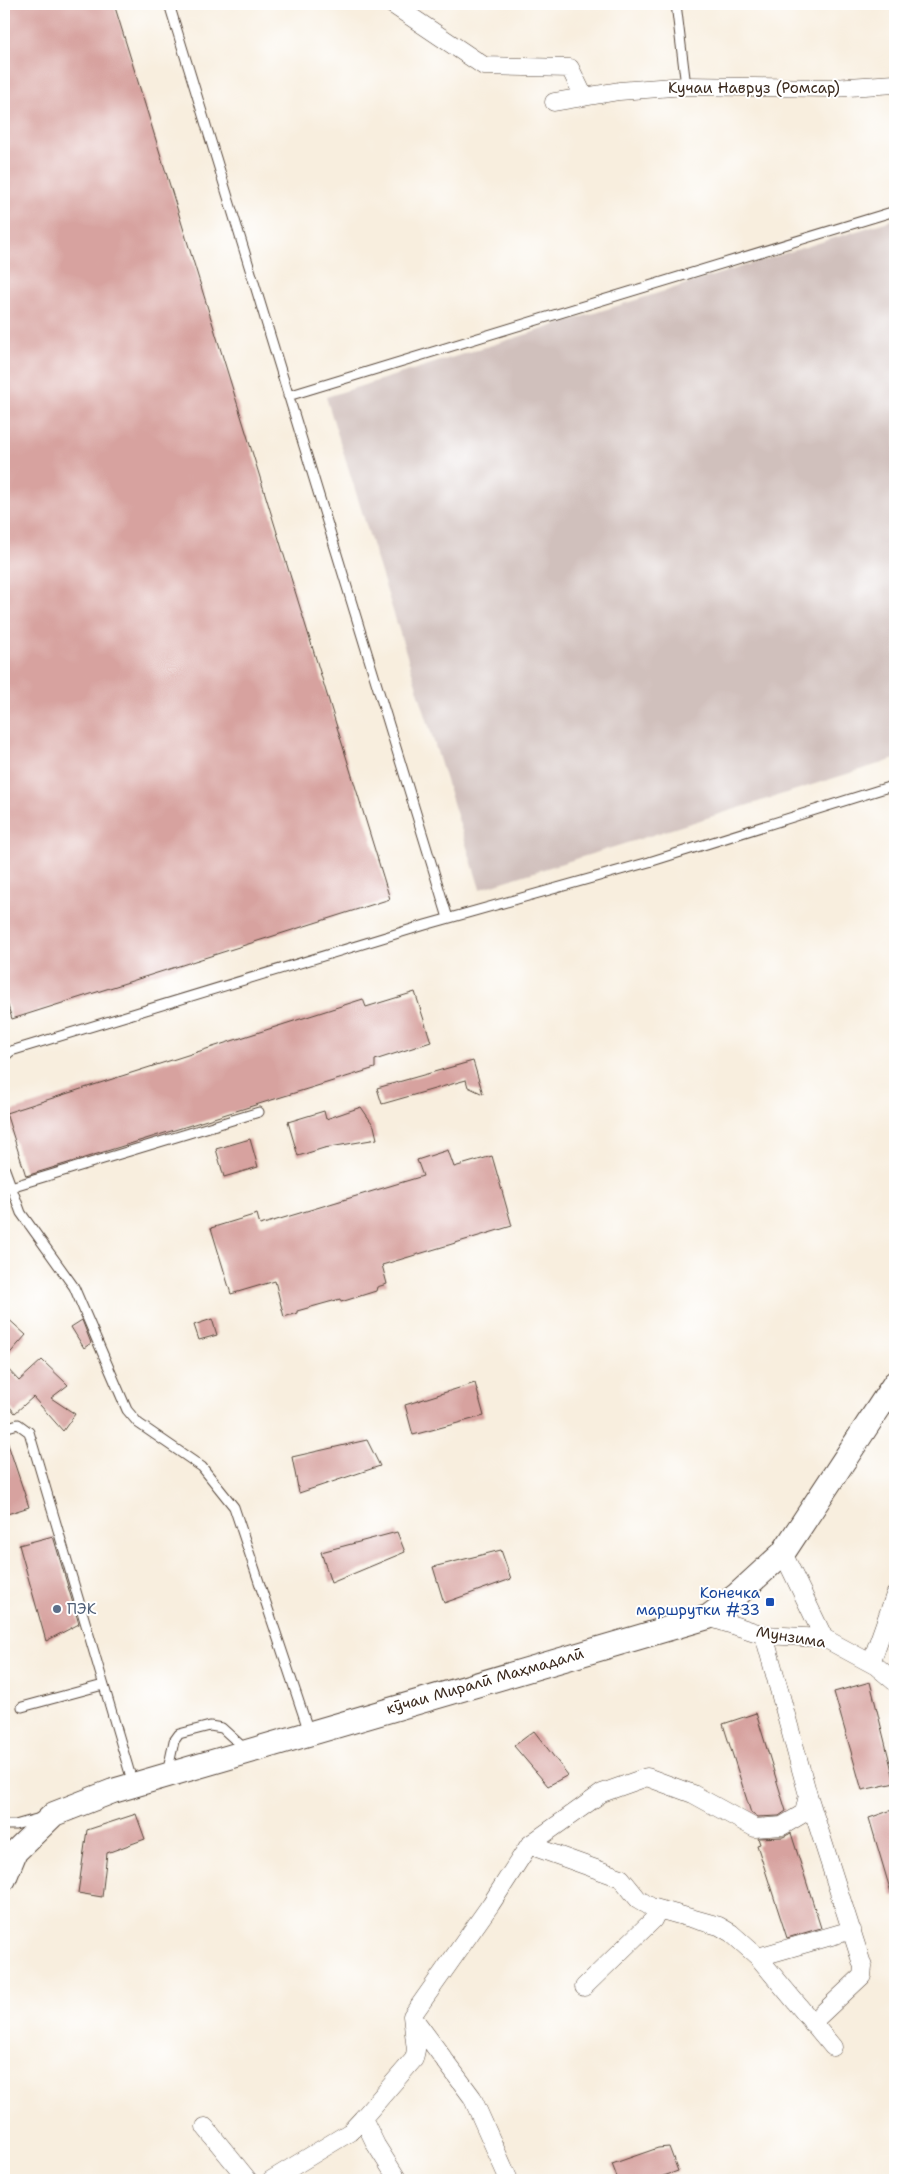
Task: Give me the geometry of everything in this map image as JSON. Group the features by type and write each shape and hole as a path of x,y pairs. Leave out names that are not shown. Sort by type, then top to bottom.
{"street":[{"path":"392,4 484,66 570,68 584,97"},
{"name":"Кучаи Навруз (Ромсар)","path":"554,102 686,86 833,88 895,84"},
{"name":"кӯчаи Миралӣ Маҳмадалӣ","path":"4,1879 14,1852 54,1814 133,1785 708,1617 737,1596 783,1553 895,1383"},
{"path":"783,1553 824,1638"},
{"path":"871,1663 895,1595"},
{"name":"Мунзима","path":"708,1617 764,1635 824,1638 871,1663 895,1682"},
{"path":"764,1635 808,1795 864,1967 862,1976 812,2023"},
{"path":"271,2180 350,2132 414,2059 416,2050 412,2016 491,1904 529,1845 602,1792 647,1777 693,1794 755,1828 782,1826 804,1813 808,1795"},
{"path":"529,1845 621,1878 638,1899 658,1910 719,1926 731,1932 758,1957 833,2047"},
{"path":"584,1987 653,1920 658,1910"},
{"path":"758,1957 852,1930"},
{"path":"412,2016 472,2098 509,2180"},
{"path":"363,2118 376,2145 398,2180"},
{"path":"206,2127 248,2180"}],"lane":[{"path":"169,4 448,918"},
{"path":"676,4 686,86"},
{"path":"288,396 895,211"},
{"path":"4,1057 11,1051 448,918 649,862 895,785"},
{"path":"7,1188 259,1112"},
{"path":"4,1167 7,1188 21,1213 74,1287 127,1410 138,1423 202,1467 234,1507 310,1733"},
{"path":"4,1428 18,1424 28,1432 133,1785"},
{"path":"22,1707 104,1685"},
{"path":"167,1775 174,1741 179,1734 210,1726 222,1728 246,1751"},
{"path":"4,1825 15,1825 54,1814"}],"shaded area":[{"path":"895,219 895,759 480,889 326,397"}],"building":[{"path":"4,4 114,4 390,899 12,1019 4,993"},
{"path":"415,992 431,1042 375,1060 375,1068 26,1176 6,1113 363,999 366,1007"},
{"path":"473,1061 483,1094 468,1087 466,1080 382,1104 377,1088"},
{"path":"361,1107 374,1126 377,1139 324,1148 298,1156 288,1122 324,1111 326,1119"},
{"path":"250,1139 258,1167 224,1177 216,1149"},
{"path":"448,1150 454,1167 492,1156 512,1226 382,1265 387,1284 377,1287 376,1291 341,1302 340,1299 297,1311 297,1313 284,1317 275,1281 231,1294 211,1228 257,1214 260,1225 423,1176 417,1160"},
{"path":"4,1315 26,1335 4,1360"},
{"path":"212,1319 217,1335 199,1340 194,1325"},
{"path":"82,1320 91,1343 84,1348 71,1327"},
{"path":"42,1360 68,1385 51,1398 75,1414 63,1431 33,1397 15,1413 4,1400 4,1365 19,1381"},
{"path":"475,1383 484,1416 413,1435 405,1405"},
{"path":"4,1438 6,1438 29,1507 4,1515"},
{"path":"367,1440 380,1466 299,1493 292,1457"},
{"path":"397,1532 405,1552 331,1583 321,1552"},
{"path":"53,1536 79,1624 46,1641 19,1545"},
{"path":"501,1550 511,1579 444,1603 433,1567"},
{"path":"870,1682 895,1783 862,1790 834,1692"},
{"path":"756,1713 786,1811 779,1816 757,1817 751,1813 723,1724"},
{"path":"534,1731 568,1775 548,1786 514,1746"},
{"path":"895,1809 895,1896 892,1896 869,1818"},
{"path":"136,1814 145,1839 107,1853 102,1897 78,1893 87,1830"},
{"path":"791,1833 821,1928 787,1938 757,1845 760,1844 758,1838 783,1837"},
{"path":"669,2147 678,2171 652,2180 618,2180 612,2164 658,2148"}],"place":[{"name":"Конечка маршрутки #33","path":"770,1602"},
{"name":"ПЭК","path":"57,1609"}]}
